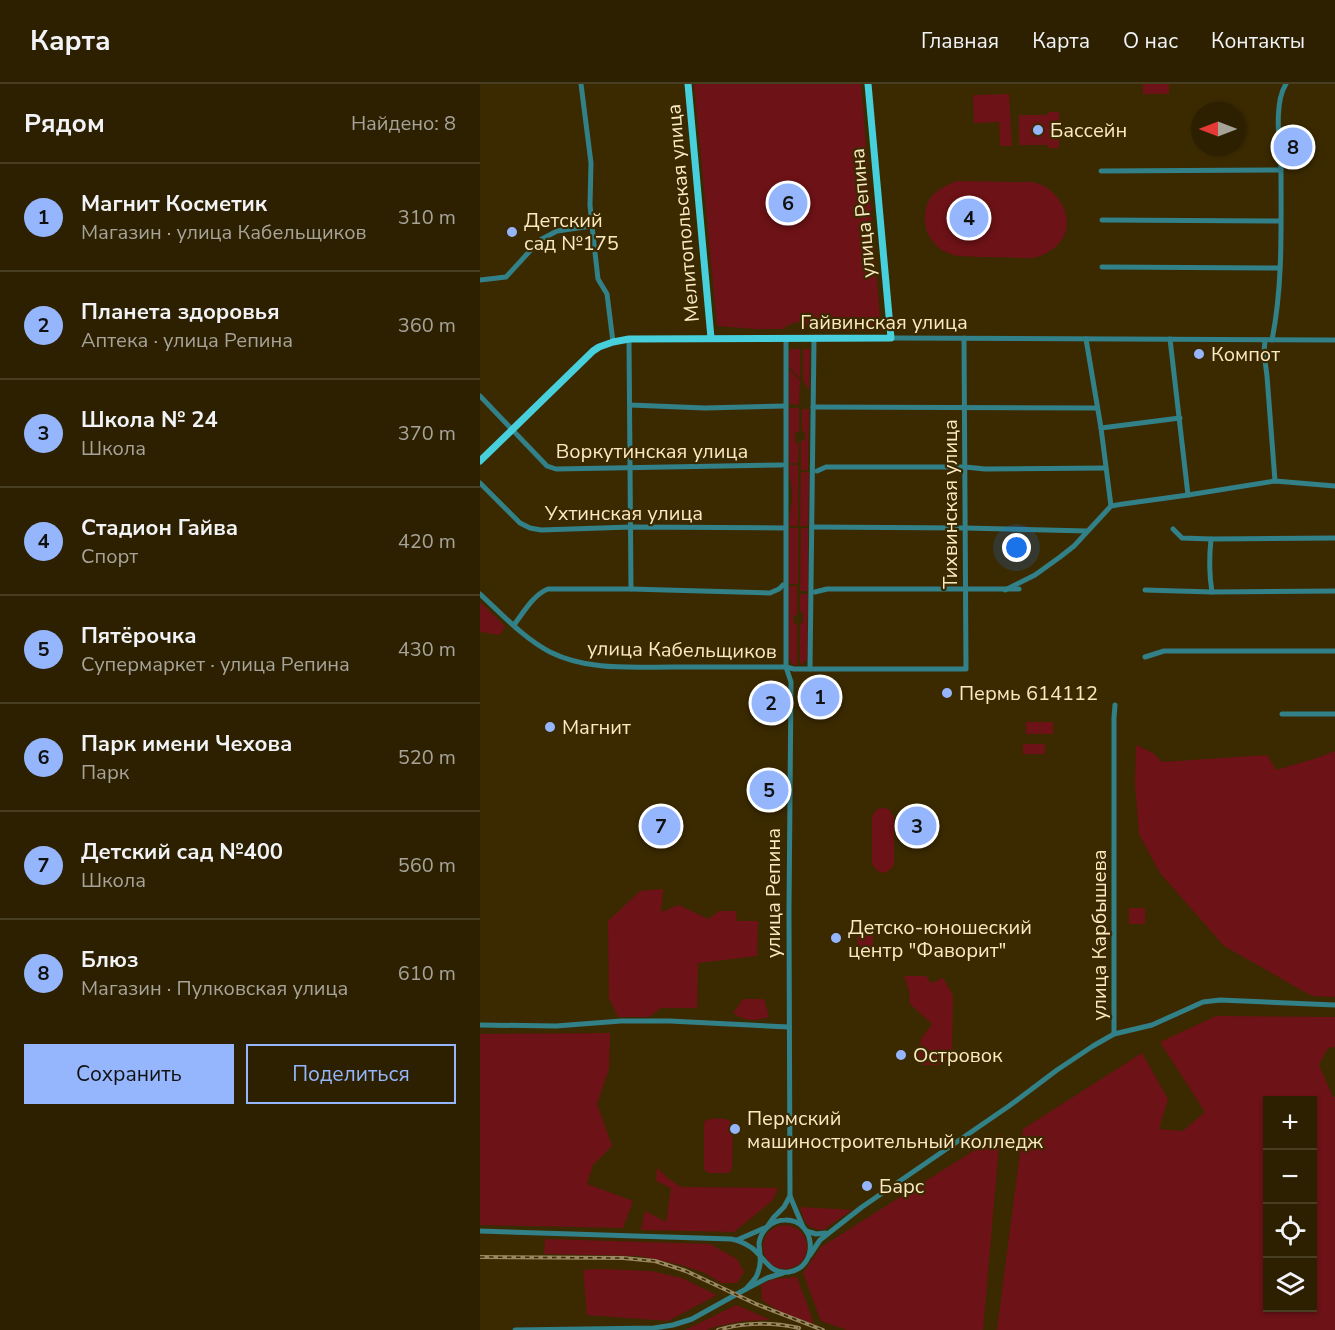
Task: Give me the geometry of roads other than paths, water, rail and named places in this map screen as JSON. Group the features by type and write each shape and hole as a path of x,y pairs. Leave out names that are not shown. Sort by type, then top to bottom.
{"main road":[{"name":"Мелитопольская улица","path":"688,84 711,338"},
{"name":"улица Репина","path":"868,84 891,338"},
{"name":"Гайвинская улица","path":"480,461 594,351 613,342 629,339 891,338"}],"street":[{"path":"581,84 591,163 590,205 598,279 608,297 613,342"},
{"path":"1272,340 1280,268 1280,100 1286,84"},
{"path":"1101,171 1281,170"},
{"path":"1102,220 1280,221"},
{"path":"480,280 506,277 540,240 557,231 592,226"},
{"path":"1102,267 1280,268"},
{"name":"улица Репина","path":"786,338 786,667 791,682 790,1196"},
{"path":"810,669 814,338"},
{"name":"Гайвинская улица","path":"891,338 1335,340"},
{"name":"Тихвинская улица","path":"964,338 966,669"},
{"path":"629,339 631,589"},
{"path":"1086,339 1112,506"},
{"path":"1170,339 1188,495"},
{"path":"1264,340 1275,481"},
{"name":"Воркутинская улица","path":"480,396 547,466 556,469 782,465"},
{"path":"630,405 705,408 786,406"},
{"path":"813,406 1096,408"},
{"path":"1101,428 1180,418"},
{"path":"817,471 826,467 1106,468"},
{"path":"1005,590 1035,575 1074,546 1112,506 1275,481 1335,486"},
{"name":"Ухтинская улица","path":"480,483 520,523 541,530 631,527 786,528"},
{"path":"812,527 1087,531"},
{"path":"1173,529 1182,538 1335,538"},
{"path":"1211,539 1209,576 1212,592"},
{"path":"514,625 537,597 548,589 770,593 783,585"},
{"path":"815,592 827,588 1019,589"},
{"path":"1145,590 1335,591"},
{"name":"улица Кабельщиков","path":"480,594 528,639 550,652 573,662 587,665 966,669"},
{"path":"1144,657 1164,651 1335,651"},
{"name":"улица Кабельщиков","path":"791,682 799,669"},
{"name":"улица Карбышева","path":"810,1255 820,1240 862,1207 1009,1106 1057,1070 1114,1034 1115,705"},
{"path":"1282,714 1335,714"},
{"path":"1114,1034 1152,1025 1203,1002 1220,1000 1335,1005"},
{"path":"480,1025 556,1026 670,1020 789,1027"},
{"path":"746,1289 756,1278 760,1256 759,1242 762,1234 790,1196"},
{"path":"480,1231 737,1240 753,1248 768,1266 776,1271 792,1272 806,1262 812,1247 790,1196"},
{"path":"737,1240 783,1220 792,1221 805,1229 821,1234 830,1232"},
{"path":"515,1330 654,1329 673,1326 692,1319 767,1278 786,1272"}],"railway":[{"path":"480,1257 623,1258 655,1261 686,1271 756,1304 823,1330"},
{"path":"718,1330 738,1325 758,1324 799,1328"}],"place":[{"name":"Бассейн","path":"1038,130"},
{"name":"Блюз","path":"1293,147"},
{"name":"Парк имени Чехова","path":"788,203"},
{"name":"Стадион Гайва","path":"969,218"},
{"name":"Детский сад №175","path":"512,232"},
{"name":"Компот","path":"1199,354"},
{"name":"Пермь 614112","path":"947,693"},
{"name":"Магнит Косметик","path":"820,697"},
{"name":"Планета здоровья","path":"771,703"},
{"name":"Магнит","path":"550,727"},
{"name":"Пятёрочка","path":"769,790"},
{"name":"Детский сад №400","path":"661,826"},
{"name":"Школа № 24","path":"917,826"},
{"name":"Детско-юношеский центр \"Фаворит\"","path":"836,938"},
{"name":"Островок","path":"901,1055"},
{"name":"Пермский машиностроительный колледж","path":"735,1129"},
{"name":"Барс","path":"867,1186"}]}
